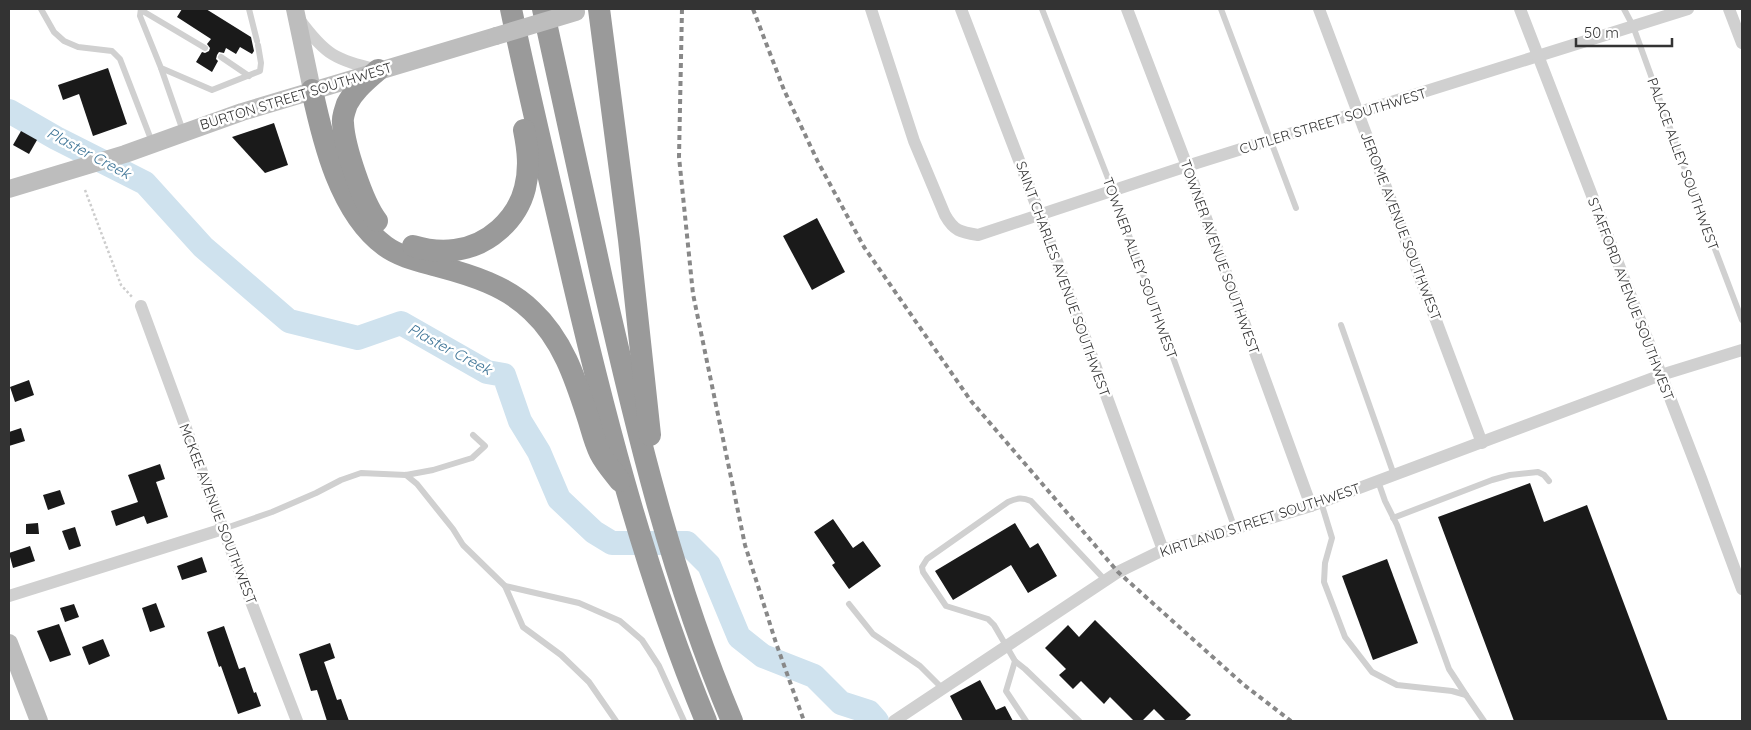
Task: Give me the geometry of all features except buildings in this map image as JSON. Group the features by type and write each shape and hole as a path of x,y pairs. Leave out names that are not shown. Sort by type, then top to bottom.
{"highway":[{"path":"511,9 528,90 585,331 628,492 661,600 706,721"},
{"path":"543,9 620,359 656,502 696,625 732,721"},
{"path":"599,9 630,249 656,502"},
{"path":"378,70 351,97 343,119 344,132 355,171 365,202 381,227 399,241 433,250 455,250 479,242 503,227 517,210 528,176 528,149 522,119 528,90"},
{"path":"312,90 318,118 336,173 346,198 361,221 376,239 400,254 497,286 510,293 532,310 554,337 570,365 600,454 628,492"}],"main road":[{"name":"BURTON STREET SOUTHWEST","path":"9,189 125,154 183,132 312,90 580,10"},
{"path":"295,11 312,90"},
{"path":"9,643 39,721"}],"street":[{"name":"CUTLER STREET SOUTHWEST","path":"871,9 914,141 945,215 951,225 961,232 978,235 1187,166 1688,9"},
{"name":"SAINT CHARLES AVENUE SOUTHWEST","path":"961,9 1040,215 1163,550"},
{"name":"TOWNER AVENUE SOUTHWEST","path":"1127,9 1316,504"},
{"name":"JEROME AVENUE SOUTHWEST","path":"1319,9 1482,442"},
{"name":"STAFFORD AVENUE SOUTHWEST","path":"1520,9 1742,589"},
{"path":"1729,9 1742,43"},
{"path":"295,11 316,42 329,52 348,62 378,70"},
{"name":"MCKEE AVENUE SOUTHWEST","path":"141,306 222,530 297,721"},
{"name":"KIRTLAND STREET SOUTHWEST","path":"894,721 1105,580 1163,550 1316,504 1661,375 1742,350"},
{"path":"9,596 222,530"}],"lane":[{"path":"41,9 54,32 64,41 78,47 112,51 120,60 152,144"},
{"path":"183,132 161,68 140,16 141,9 204,48"},
{"path":"161,68 212,90 260,71 261,63 249,9"},
{"name":"TOWNER ALLEY SOUTHWEST","path":"1042,9 1113,191 1235,529"},
{"path":"1221,9 1296,208"},
{"name":"PALACE ALLEY SOUTHWEST","path":"1624,9 1633,26 1742,320"},
{"path":"221,57 249,76"},
{"path":"1341,325 1394,475"},
{"path":"222,530 272,512 341,480 361,473 406,475 433,470 472,458 485,446 473,435"},
{"path":"1393,518 1492,480 1510,475 1538,472 1549,481"},
{"path":"406,475 417,484 453,529 462,545 506,586 523,627 561,655 589,682 616,721"},
{"path":"1378,481 1426,601 1449,669 1484,721"},
{"path":"1079,721 1025,669 1015,662 994,625 988,619 960,612 946,606 923,572 922,567 927,558 1008,502 1016,498 1024,498 1031,501 1105,580"},
{"path":"1316,504 1332,538 1325,562 1324,582 1345,637 1372,672 1397,685 1452,691 1466,695"},
{"path":"506,586 579,603 620,621 642,640 659,666 684,721"},
{"path":"849,604 872,634 920,666 942,689"},
{"path":"1015,662 1006,691 1026,721"}],"path":[{"path":"85,190 121,285 141,306"}],"waterway":[{"name":"Plaster Creek","path":"9,111 56,138 145,183 203,247 289,321 358,338 401,323 487,372 504,375 520,421 539,452 559,499 594,532 612,543 687,543 709,565 739,637 763,656 814,676 841,703 869,712 877,721"}],"railway":[{"path":"682,9 679,157 693,294 745,545 776,643 804,721"},
{"path":"753,9 784,90 818,162 864,247 971,401 1118,572 1244,685 1291,721"}]}
